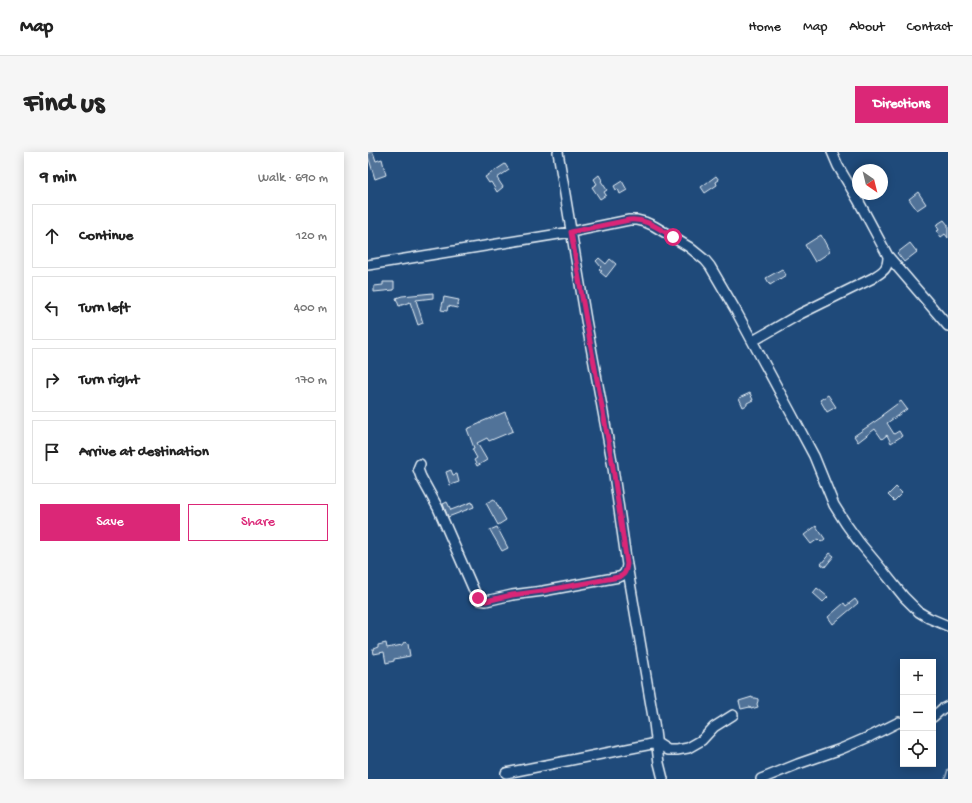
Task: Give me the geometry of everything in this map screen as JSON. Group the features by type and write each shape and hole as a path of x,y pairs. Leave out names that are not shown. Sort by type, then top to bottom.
{"street":[{"path":"558,152 586,320 612,461 627,564 657,743 659,763 663,779"},
{"path":"832,152 838,166 888,256 948,326"},
{"path":"368,265 571,232 633,220 645,222 654,226 689,247 705,260 714,272 753,341 767,370 814,456 834,505 846,524 904,597 919,612 948,626"},
{"path":"753,341 800,314 873,278 887,267 888,256"},
{"path":"420,464 418,470 421,477 438,508 476,595 480,600 486,601 512,595 619,577 625,573 627,564"},
{"path":"936,714 948,706"},
{"path":"506,773 657,743 668,750 688,748 702,740 714,727 733,715"},
{"path":"761,779 841,749 900,722"}],"building":[{"path":"368,152 373,152 376,161 382,159 386,175 375,179"},
{"path":"505,164 509,170 497,178 503,187 497,192 491,182 489,183 485,177"},
{"path":"599,175 607,190 604,192 606,195 600,199 592,187 597,184 594,179"},
{"path":"716,176 719,180 716,182 717,185 705,193 701,187"},
{"path":"622,181 627,190 620,194 618,189 616,190 614,186"},
{"path":"918,192 926,204 917,210 909,199"},
{"path":"944,220 948,225 948,238 945,234 941,237 937,231 939,230 936,225"},
{"path":"821,235 830,252 815,262 805,245"},
{"path":"910,243 917,252 904,262 897,253"},
{"path":"599,258 606,264 610,259 616,264 606,277 600,272 602,271 599,269 601,267 596,261"},
{"path":"782,269 786,275 770,285 766,278"},
{"path":"383,282 394,282 394,290 374,292 374,286 383,285"},
{"path":"433,293 433,298 416,300 423,323 418,325 410,302 399,306 396,298 402,296"},
{"path":"444,297 459,300 457,308 448,306 447,311 441,310"},
{"path":"750,393 753,400 743,407 739,398"},
{"path":"828,395 836,407 827,412 820,400"},
{"path":"901,401 907,409 887,423 894,434 899,431 902,436 891,443 887,435 882,439 875,429 858,442 854,436 883,416 882,415"},
{"path":"505,412 513,431 489,441 487,438 477,443 487,460 477,466 474,460 477,458 472,449 474,448 467,429"},
{"path":"451,470 453,475 457,474 459,482 450,485 446,472"},
{"path":"896,487 902,493 894,501 888,495"},
{"path":"494,499 506,520 498,525 486,503"},
{"path":"447,502 451,510 472,502 474,507 448,517 443,504"},
{"path":"816,526 825,539 821,542 818,539 811,544 804,535"},
{"path":"497,527 508,548 502,551 490,530"},
{"path":"830,553 834,556 825,567 821,564"},
{"path":"817,588 828,597 823,602 813,593"},
{"path":"855,599 858,603 833,624 828,617 844,603 846,606"},
{"path":"404,642 408,644 410,656 394,659 394,661 386,663 384,652 374,654 373,649 378,647 378,645 386,643 387,648 402,645"},
{"path":"752,697 758,699 758,707 741,709 739,701"}],"waterway":[{"path":"945,779 948,769"}],"route":[{"path":"478,598 486,601 512,595 619,577 625,573 627,564 617,492 571,232 629,220 637,220 654,226 673,237"}]}
